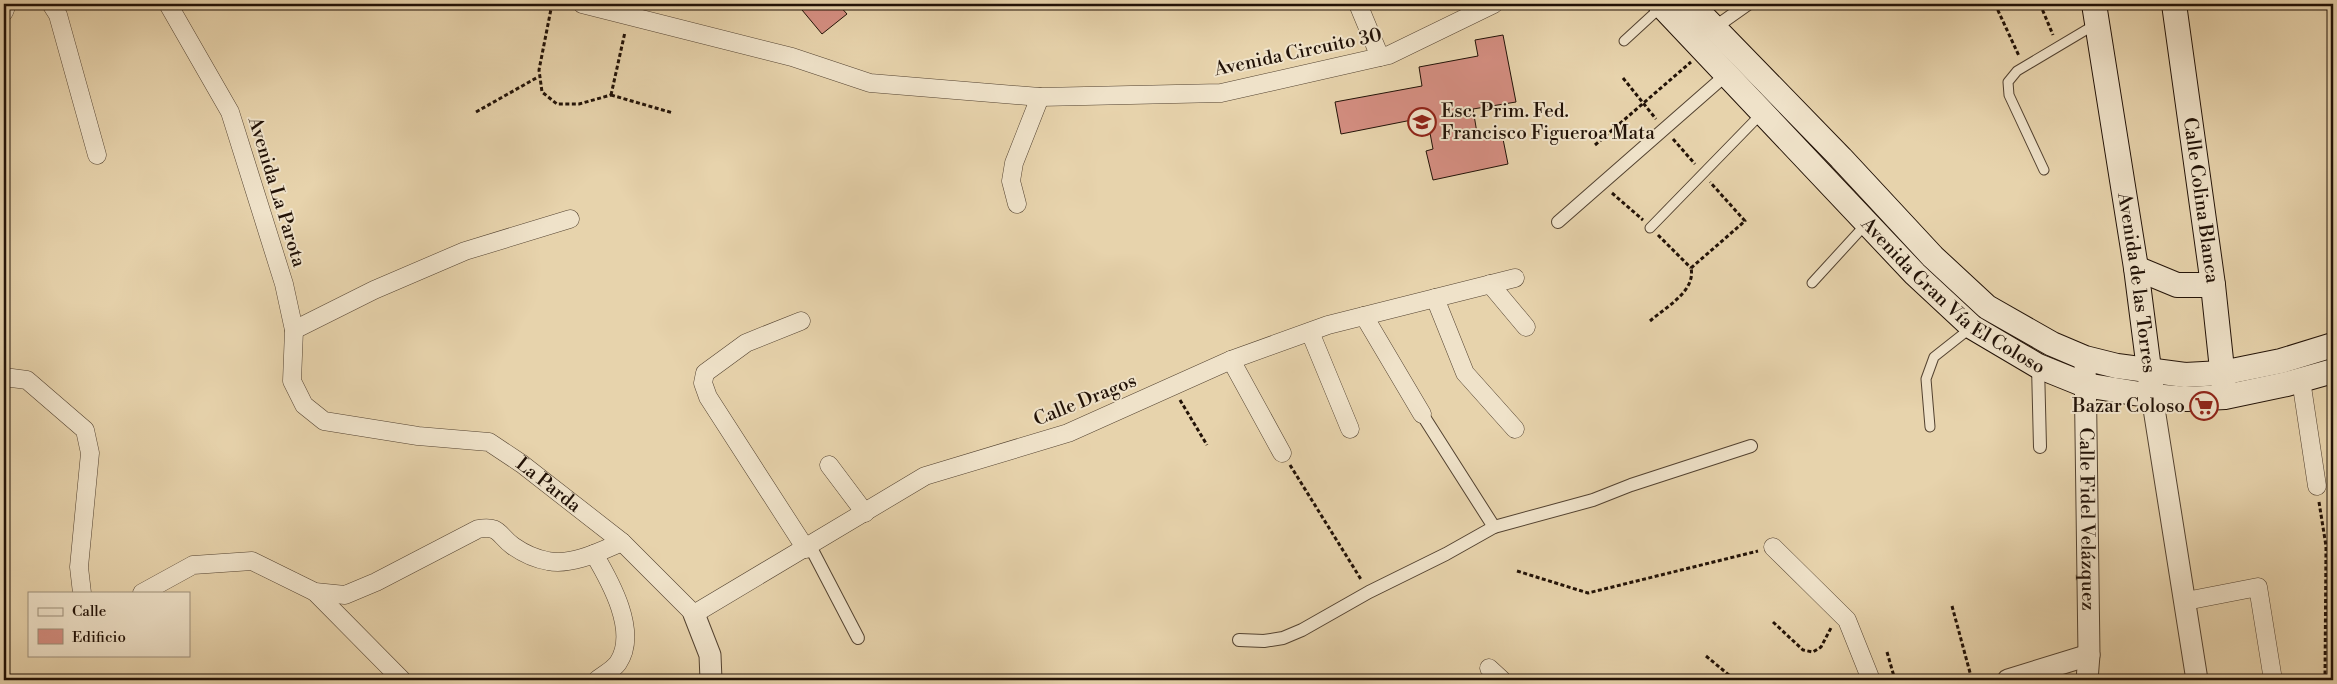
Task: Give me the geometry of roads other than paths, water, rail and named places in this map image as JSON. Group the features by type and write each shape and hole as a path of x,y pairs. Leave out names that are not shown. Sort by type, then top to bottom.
{"main road":[{"name":"Avenida Gran Vía El Coloso","path":"1691,4 1842,158 1933,257 1987,307 2052,344 2085,358 2117,366 2185,375 2222,373 2281,361 2333,345"},
{"name":"Calle Colina Blanca","path":"2174,4 2213,285 2225,397"},
{"name":"Avenida Gran Vía El Coloso","path":"1661,5 1915,274 1972,327 2038,366 2085,385 2152,396 2187,399 2225,397 2333,371"},
{"name":"Avenida de las Torres","path":"2095,13 2136,268 2152,396"},
{"path":"2136,268 2178,285 2213,285"}],"street":[{"path":"4,12 7,4"},
{"path":"51,4 58,15 97,155"},
{"name":"Avenida La Parota","path":"168,4 230,112 284,284 294,330 292,382 304,405"},
{"name":"Avenida Circuito 30","path":"582,4 792,57 870,83 1040,97 1221,93 1389,55 1494,4"},
{"path":"1358,4 1380,57"},
{"path":"1714,28 1748,4"},
{"path":"1558,222 1727,74"},
{"path":"1016,204 1012,181 1014,163 1040,97"},
{"path":"294,330 374,290 465,251 570,219"},
{"name":"Calle Dragos","path":"694,614 925,476 1068,433 1231,360 1310,332 1364,316 1515,278"},
{"path":"1490,284 1526,327"},
{"path":"1435,298 1465,373 1515,429"},
{"path":"1364,316 1422,414 1494,527"},
{"path":"801,321 746,343 705,373 703,383 708,397 808,547 858,638"},
{"path":"1310,332 1350,429"},
{"name":"Calle Fidel Velázquez","path":"2085,358 2089,655 2087,680"},
{"path":"1231,360 1282,453"},
{"path":"2038,366 2040,447"},
{"path":"4,377 27,380 85,430 90,453 79,567 82,592"},
{"path":"2301,380 2317,486"},
{"name":"Avenida de las Torres","path":"2152,396 2197,680"},
{"name":"La Parda","path":"304,405 324,421 418,436 488,442 522,464 622,542 694,614 710,655 711,680"},
{"path":"1239,640 1264,642 1283,638 1302,630 1369,592 1446,554 1494,527 1593,500 1631,485 1751,446"},
{"path":"829,465 865,513"},
{"path":"315,592 345,594 376,582 478,529 488,527 499,531 511,544 526,554 549,562 594,554 622,542"},
{"path":"1773,547 1847,620 1871,680"},
{"path":"594,554 609,580 626,628 625,644 618,663 597,680"},
{"path":"144,592 193,565 252,561 315,592 402,680"},
{"path":"2186,601 2258,587 2273,680"},
{"path":"2008,680 2089,655"},
{"path":"1489,668 1502,680"}],"lane":[{"path":"1624,41 1661,5"},
{"path":"2044,170 2008,95 2008,82 2017,70 2058,46 2095,13"},
{"path":"1650,228 1763,112"},
{"path":"1812,283 1868,223"},
{"path":"1930,426 1926,379 1934,357 1972,327"}],"place":[{"name":"Esc. Prim. Fed. Francisco Figueroa Mata","path":"1422,122"},
{"name":"Bazar Coloso","path":"2204,406"}]}
